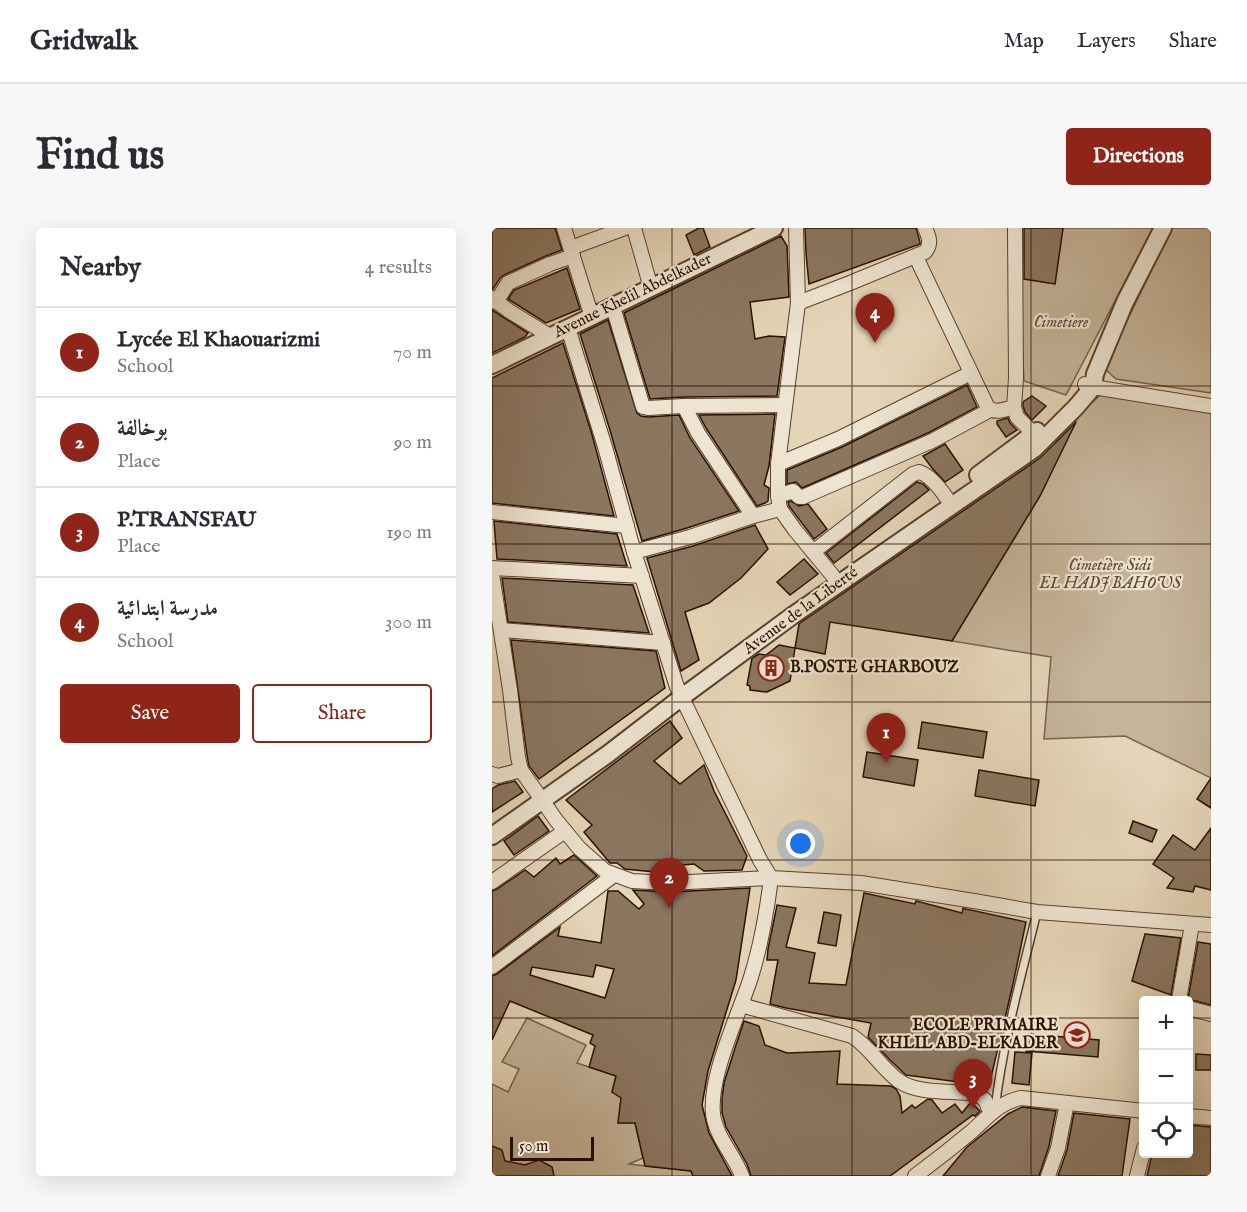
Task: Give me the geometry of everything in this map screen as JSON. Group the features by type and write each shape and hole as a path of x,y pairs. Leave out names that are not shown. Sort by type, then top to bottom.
{"street":[{"path":"564,228 592,317"},
{"path":"550,336 494,300 508,283 625,228"},
{"path":"634,228 651,288"},
{"name":"Avenue Khelil Abdelkader","path":"492,365 774,228"},
{"path":"796,228 798,303 778,464 779,503 813,552 833,576"},
{"path":"798,303 925,252 929,247 925,228"},
{"path":"1015,228 1016,378 1014,407 1017,417 1034,434"},
{"name":"Avenue de la Liberté","path":"492,836 833,576 889,536 1034,449 1076,407 1091,382 1125,302 1163,228"},
{"path":"915,257 990,410"},
{"path":"613,307 642,406 648,408 785,405"},
{"path":"568,328 634,552 680,692 760,860 771,878 757,956 725,1050 713,1099 716,1125 742,1176"},
{"path":"778,464 838,439 971,373"},
{"path":"1091,382 1211,406"},
{"name":"Avenue de la Liberté","path":"680,692 841,581 949,502 1034,434 1091,382"},
{"path":"684,406 698,433 753,516"},
{"path":"634,552 690,537 753,516 779,503 793,491 799,497 803,497 932,441 990,410 1014,407"},
{"path":"813,552 918,472 927,475 949,502"},
{"path":"492,512 627,526"},
{"path":"492,568 642,576"},
{"path":"492,574 521,770 565,831 604,871 632,881 650,882 771,878 861,883 1037,912 1211,925"},
{"path":"501,630 663,643"},
{"path":"494,777 521,770"},
{"name":"Avenue de la Liberté","path":"492,826 541,797"},
{"path":"492,882 565,831"},
{"path":"492,967 614,875"},
{"path":"1180,996 1192,924"},
{"path":"741,1005 852,1036 867,1047 888,1072 901,1083 912,1087 977,1094 985,1100 992,1112"},
{"path":"1193,1009 1211,1014"},
{"path":"915,1176 1006,1102 1021,1098 1139,1111"},
{"path":"1048,1176 1058,1148 1067,1103"},
{"path":"1193,1116 1211,1118"},
{"path":"1137,1176 1141,1158"}],"lane":[{"path":"992,1112 1014,1003 1037,912"}],"green space":[{"name":"Cimetiere","path":"1063,228 1153,228 1066,395 1024,381 1019,278 1055,284"},
{"path":"1172,228 1211,228 1211,393 1116,379 1104,368"},
{"name":"Cimetière Sidi EL HADJ BAHOUS","path":"1101,394 1211,409 1211,778 1125,736 1044,739 1051,657 952,641 1040,496 1083,407"},
{"path":"527,1018 586,1045 577,1063 616,1076 612,1092 621,1098 618,1123 635,1123 643,1158 629,1164 691,1171 693,1176 554,1176 552,1167 539,1160 525,1165 505,1161 492,1146 492,1084 508,1092 519,1069 502,1062"}],"building":[{"path":"492,228 555,228 562,250 504,275 492,289"},
{"path":"703,228 710,247 694,255 686,235"},
{"path":"805,228 916,228 920,244 809,284"},
{"path":"1024,228 1063,228 1055,284 1024,279"},
{"path":"781,236 787,246 789,297 750,302 755,339 769,336 785,337 777,396 650,399 624,313"},
{"path":"567,268 580,309 546,323 508,299 514,290"},
{"path":"492,310 528,333 525,337 492,353"},
{"path":"608,320 637,413 648,417 679,415 690,438 739,511 642,541 580,334"},
{"path":"563,343 591,431 614,516 492,503 492,378"},
{"path":"967,385 977,407 928,433 802,488 796,482 787,484 787,470 842,447"},
{"path":"1032,396 1046,406 1032,420 1025,412 1023,402"},
{"path":"775,414 769,466 764,485 769,488 768,501 757,506 699,415"},
{"path":"1008,418 1017,430 1006,437 997,421"},
{"path":"1076,422 1040,496 952,641 830,622 825,654 795,648 800,623 1040,458"},
{"path":"945,444 963,470 945,482 923,456"},
{"path":"917,482 929,490 834,563 826,553"},
{"path":"791,501 799,506 808,504 827,529 814,539 789,506 788,502"},
{"path":"494,521 617,534 627,566 497,559"},
{"path":"755,525 768,549 741,578 709,603 685,612 699,660 681,671 647,558 693,546"},
{"path":"804,559 818,574 790,595 777,582"},
{"path":"502,578 633,585 649,633 508,622"},
{"path":"511,640 656,651 665,688 539,779 529,766"},
{"name":"B.POSTE GHARBOUZ","path":"779,645 795,648 790,681 767,692 750,690 750,686 747,685 752,658 759,654 766,655"},
{"path":"670,721 682,738 654,761 680,784 704,765 714,791 747,856 742,870 704,871 694,864 669,866 655,872 625,869 617,863 610,863 584,832 592,825 566,800"},
{"path":"922,722 987,732 983,758 918,748"},
{"path":"867,752 918,760 914,786 863,777"},
{"path":"979,770 1039,780 1035,806 975,796"},
{"path":"1211,778 1211,808 1197,799"},
{"path":"515,781 523,792 492,812 492,789 498,785"},
{"path":"538,816 549,831 514,855 504,841"},
{"path":"1133,821 1157,830 1152,842 1129,833"},
{"path":"1211,828 1211,890 1195,886 1193,892 1167,888 1174,878 1153,864 1173,835 1195,850"},
{"path":"574,855 597,876 492,956 492,891 525,870 534,877 556,858 560,864"},
{"path":"750,888 736,980 708,1071 702,1105 709,1133 732,1176 693,1176 691,1171 645,1166 635,1123 618,1123 621,1098 612,1092 616,1076 589,1067 595,1046 590,1043 593,1035 510,1001 492,1040 492,976 560,927 558,936 601,943 608,891 618,891 639,909 644,904 633,890 669,892","holes":["596,965 614,969 605,998 530,975 532,967 593,977"]},
{"path":"864,893 915,904 916,901 962,913 963,908 1026,922 989,1086 906,1075 868,1037 871,1023 770,1004 778,960 767,960 777,905 796,908 786,947 815,953 809,983 846,985"},
{"path":"824,912 841,915 836,946 818,943"},
{"path":"1145,934 1181,938 1171,995 1132,981"},
{"path":"1198,942 1211,944 1211,1005 1193,1000 1193,996 1189,996"},
{"path":"744,1021 759,1026 765,1045 787,1053 840,1051 837,1084 891,1086 900,1096 902,1113 912,1105 915,1108 928,1099 932,1100 942,1113 955,1104 962,1113 971,1102 980,1111 890,1176 751,1176 747,1164 726,1127 722,1113 724,1083"},
{"path":"1028,1034 1099,1040 1098,1057 1026,1051"},
{"path":"1015,1052 1032,1053 1029,1085 1012,1083"},
{"path":"1196,1054 1211,1055 1211,1070 1196,1070"},
{"path":"1022,1107 1056,1111 1049,1146 1039,1176 943,1176 967,1147 1008,1114"},
{"path":"1074,1113 1130,1119 1122,1176 1058,1176 1067,1150"},
{"path":"1193,1125 1211,1127 1211,1176 1147,1176 1151,1158 1193,1158"},
{"path":"492,1146 502,1150 505,1161 525,1165 539,1160 552,1167 554,1176 492,1176"}],"place":[{"name":"مدرسة ابتدائية","path":"875,343"},
{"name":"B.POSTE GHARBOUZ","path":"771,668"},
{"name":"Lycée El Khaouarizmi","path":"886,763"},
{"name":"بوخالفة","path":"669,908"},
{"name":"ECOLE PRIMAIRE KHLIL ABD-ELKADER","path":"1077,1035"},
{"name":"P.TRANSFAU","path":"973,1109"}]}
